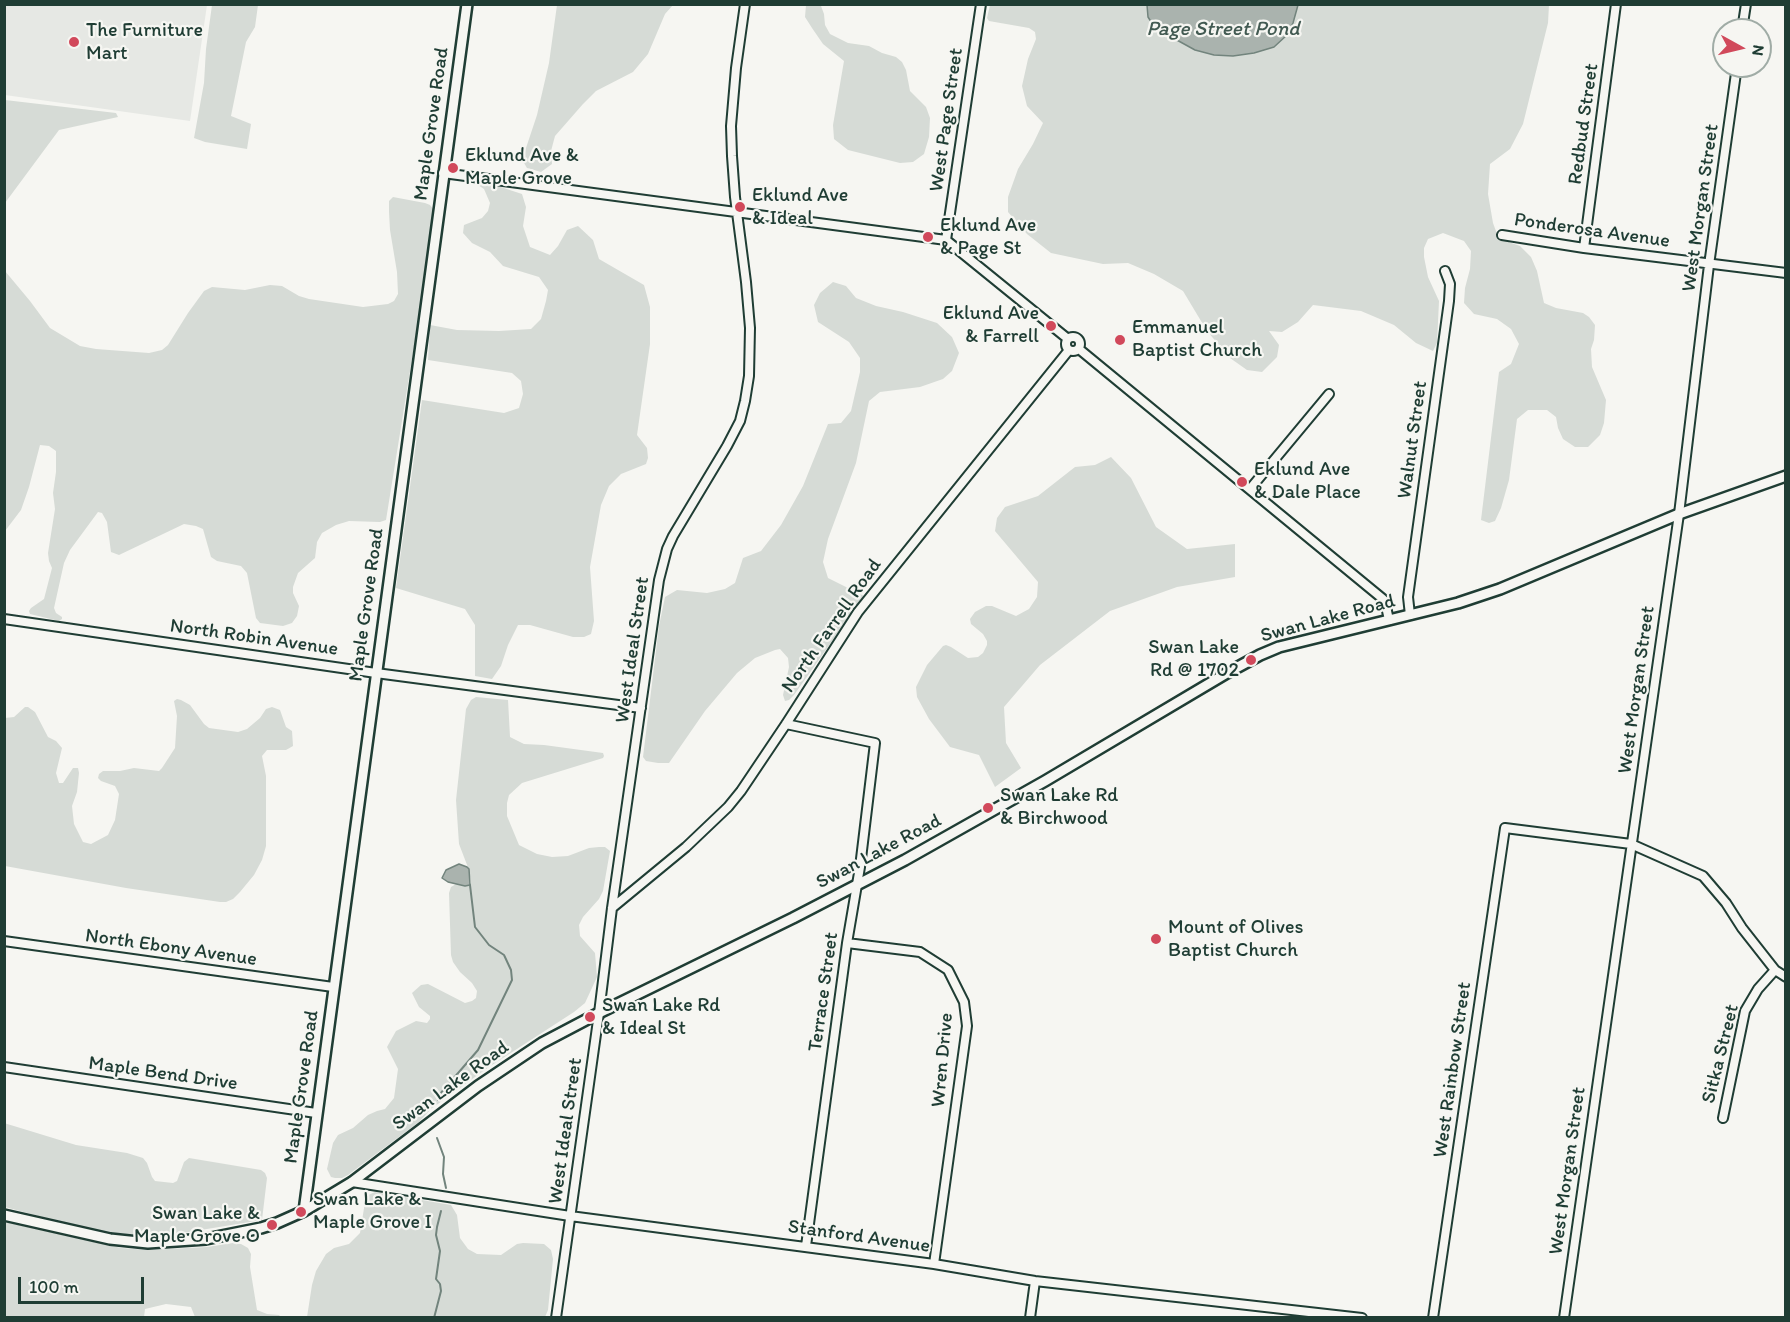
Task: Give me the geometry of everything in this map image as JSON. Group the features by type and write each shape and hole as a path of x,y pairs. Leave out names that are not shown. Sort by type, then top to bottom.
{"street":[{"name":"Maple Grove Road","path":"304,1211 467,4"},
{"name":"West Ideal Street","path":"556,1317 659,580 667,549 740,421 749,376 750,328 737,211 731,126 745,4"},
{"name":"West Page Street","path":"946,240 981,4"},
{"name":"Redbud Street","path":"1584,248 1616,4"},
{"name":"West Morgan Street","path":"1564,1317 1679,514 1709,265 1735,78"},
{"path":"443,173 946,240 1068,339"},
{"name":"Ponderosa Avenue","path":"1502,235 1709,265 1785,273"},
{"name":"Walnut Street","path":"1410,615 1408,597 1449,301 1450,284 1445,271"},
{"path":"1068,339 1071,337 1078,339 1079,349"},
{"path":"1068,339 1066,347 1069,350 1072,352 1079,349"},
{"path":"1079,349 1383,599 1389,620"},
{"name":"North Farrell Road","path":"612,908 686,847 728,807 786,724 837,642 873,592 1069,350"},
{"path":"1250,489 1329,394"},
{"name":"Swan Lake Road","path":"4,1215 110,1239 148,1243 206,1239 277,1224 304,1211 352,1182 478,1086 554,1036 858,885 1036,786 1260,655 1279,647 1458,603 1500,589 1679,514 1785,476"},
{"name":"North Robin Avenue","path":"4,619 376,673 641,708"},
{"name":"Terrace Street","path":"786,724 875,743 858,885 847,943 806,1246"},
{"name":"West Rainbow Street","path":"1433,1317 1505,828 1631,844"},
{"path":"1631,844 1703,876 1726,903 1774,970 1785,977"},
{"name":"North Ebony Avenue","path":"4,941 333,987"},
{"name":"Wren Drive","path":"847,943 920,952 948,970 964,1002 967,1026 934,1264"},
{"name":"Sitka Street","path":"1722,1118 1745,1011 1758,989 1774,970"},
{"name":"Maple Bend Drive","path":"4,1067 316,1113"},
{"name":"Stanford Avenue","path":"352,1182 570,1216 806,1246 1035,1281 1362,1317"},
{"path":"1030,1317 1035,1281"}],"shaded area":[{"path":"5,4 207,5 190,121 5,95"},
{"path":"212,5 258,5 255,27 246,42 231,116 251,124 247,149 194,138 204,83"},
{"path":"557,5 673,5 665,14 648,54 633,72 596,91 555,136 551,151 552,164 541,172 527,168 523,157 537,115 549,63"},
{"path":"806,5 821,6 825,25 830,34 848,43 869,46 896,57 902,62 910,91 926,107 930,118 929,137 924,154 913,162 900,163 848,150 834,139 833,125 844,61 823,44 812,28 805,17"},
{"path":"990,5 1147,5 1148,10 1287,35 1298,5 1549,5 1548,23 1523,124 1510,149 1490,164 1488,194 1497,234 1503,240 1520,246 1531,257 1537,271 1544,303 1556,308 1583,313 1595,325 1591,349 1592,367 1606,400 1604,423 1600,435 1588,447 1575,447 1563,439 1556,417 1547,410 1528,410 1517,419 1509,480 1501,508 1495,521 1489,523 1481,520 1499,372 1511,364 1519,344 1511,329 1497,319 1474,314 1464,303 1471,251 1464,241 1443,233 1428,239 1424,248 1428,277 1439,301 1437,343 1433,351 1416,343 1394,325 1361,311 1313,305 1298,322 1282,332 1269,331 1279,345 1277,357 1262,372 1247,370 1230,358 1207,331 1183,291 1154,274 1128,263 1103,264 1051,253 1027,234 1008,212 1008,197 1018,169 1043,123 1027,106 1022,86 1028,59 1036,39 1035,32 1029,28 989,21 987,18"},
{"path":"5,100 116,113 118,117 59,130 5,203"},
{"path":"479,180 522,194 526,207 523,226 530,247 550,255 567,230 578,226 593,240 599,259 644,285 650,307 650,344 637,435 647,448 648,458 646,464 621,474 609,486 601,505 590,567 594,621 591,634 584,637 573,637 530,625 518,625 501,666 492,679 475,676 475,625 465,609 396,588 422,400 504,413 519,408 523,394 521,381 512,373 428,360 430,325 457,330 531,329 541,319 546,301 548,290 539,277 503,266 490,252 472,243 463,233 464,225 482,218 488,211 490,203 484,189 478,185"},
{"path":"393,197 425,203 434,210 386,520 380,522 349,521 322,533 317,542 315,558 298,573 293,587 293,593 299,606 297,616 292,623 283,626 260,623 256,618 247,573 241,566 217,561 211,557 203,529 184,524 119,555 111,552 107,522 102,513 98,512 70,550 64,563 54,608 62,619 59,621 30,614 31,608 44,599 52,568 48,553 55,509 53,493 56,451 49,446 40,445 21,510 5,531 5,271 50,328 80,346 149,353 162,350 168,345 204,291 212,287 245,290 270,285 282,286 309,299 363,307 388,304 394,301 398,294 397,272 389,212 389,201"},
{"path":"833,282 846,286 856,298 876,306 937,323 952,337 959,353 952,371 943,379 920,387 880,392 869,401 856,463 828,539 823,562 828,578 864,596 794,695 785,701 783,695 789,667 788,658 780,649 755,658 737,673 705,711 669,763 646,761 643,757 659,626 665,597 677,590 707,593 725,589 735,583 743,558 761,551 781,525 803,486 828,424 841,423 851,411 860,372 860,358 849,342 818,322 814,305 820,293"},
{"path":"1111,457 1131,478 1156,527 1187,549 1235,544 1235,577 1177,587 1110,611 1040,665 1004,707 1006,743 1021,768 995,787 979,755 950,747 929,719 917,697 916,687 927,665 943,646 951,647 968,658 978,657 983,653 987,641 983,634 971,624 970,619 975,612 986,606 992,606 1016,616 1029,609 1037,597 1038,582 995,531 997,518 1005,507 1038,496 1075,467 1095,465"},
{"path":"476,697 508,700 510,737 524,744 603,753 603,758 522,783 509,795 507,803 507,816 519,845 537,854 552,857 568,856 589,848 599,847 605,847 610,851 603,891 579,925 580,936 595,953 597,977 585,1003 574,1012 486,1069 348,1175 342,1178 331,1177 327,1169 333,1143 338,1135 353,1128 368,1115 385,1109 394,1098 398,1069 387,1047 396,1031 416,1021 427,1023 430,1019 430,1016 419,1007 412,993 421,985 428,984 465,1003 476,998 477,991 460,972 451,955 449,893 451,887 456,884 465,886 471,883 469,870 459,844 456,800 466,709 471,700"},
{"path":"177,699 190,705 209,728 238,732 247,729 260,718 266,709 272,707 280,710 286,727 292,731 293,746 286,750 267,750 262,756 266,776 266,846 254,875 233,899 220,902 5,866 5,718 14,717 25,707 35,712 48,737 62,748 56,773 59,783 63,783 73,768 78,768 77,792 72,806 74,824 83,842 91,844 108,835 115,820 119,794 115,786 98,778 99,774 103,771 134,768 159,771 175,748 177,716 174,701"},
{"path":"4,1123 76,1145 127,1153 143,1158 155,1181 173,1183 177,1181 184,1162 189,1158 261,1170 267,1178 262,1220 164,1236 136,1235 106,1232 68,1224 5,1207"},
{"path":"375,1192 451,1205 457,1215 460,1238 468,1249 477,1254 501,1255 517,1244 544,1244 551,1250 553,1259 548,1310 545,1317 307,1317 316,1271 326,1254 334,1248 349,1244 360,1233 366,1196"},
{"path":"5,1222 121,1248 149,1250 241,1244 248,1248 251,1254 250,1267 257,1310 281,1317 195,1317 191,1307 166,1304 145,1309 144,1317 5,1317"}],"water":[{"name":"Page Street Pond","path":"1147,4 1298,5 1287,35 1274,47 1233,56 1214,55 1195,50 1155,28 1148,17"},
{"path":"459,864 469,869 470,885 448,882 442,878 446,870"}],"waterway":[{"path":"438,1100 440,1094 478,1050 512,980 511,970 504,955 489,945 475,927 470,885"},
{"path":"437,1138 444,1157 443,1174 446,1188"},
{"path":"434,1318 441,1291 436,1279 440,1251 436,1235 441,1211"}],"place":[{"name":"The Furniture Mart","path":"74,42"},
{"name":"Eklund Ave & Maple Grove","path":"453,168"},
{"name":"Eklund Ave & Ideal","path":"740,207"},
{"name":"Eklund Ave & Page St","path":"928,237"},
{"name":"Eklund Ave & Farrell","path":"1051,326"},
{"name":"Emmanuel Baptist Church","path":"1120,340"},
{"name":"Eklund Ave & Dale Place","path":"1242,482"},
{"name":"Swan Lake Rd @ 1702","path":"1251,660"},
{"name":"Swan Lake Rd & Birchwood","path":"988,808"},
{"name":"Mount of Olives Baptist Church","path":"1156,939"},
{"name":"Swan Lake Rd & Ideal St","path":"590,1017"},
{"name":"Swan Lake & Maple Grove I","path":"301,1212"},
{"name":"Swan Lake & Maple Grove O","path":"272,1225"}]}
